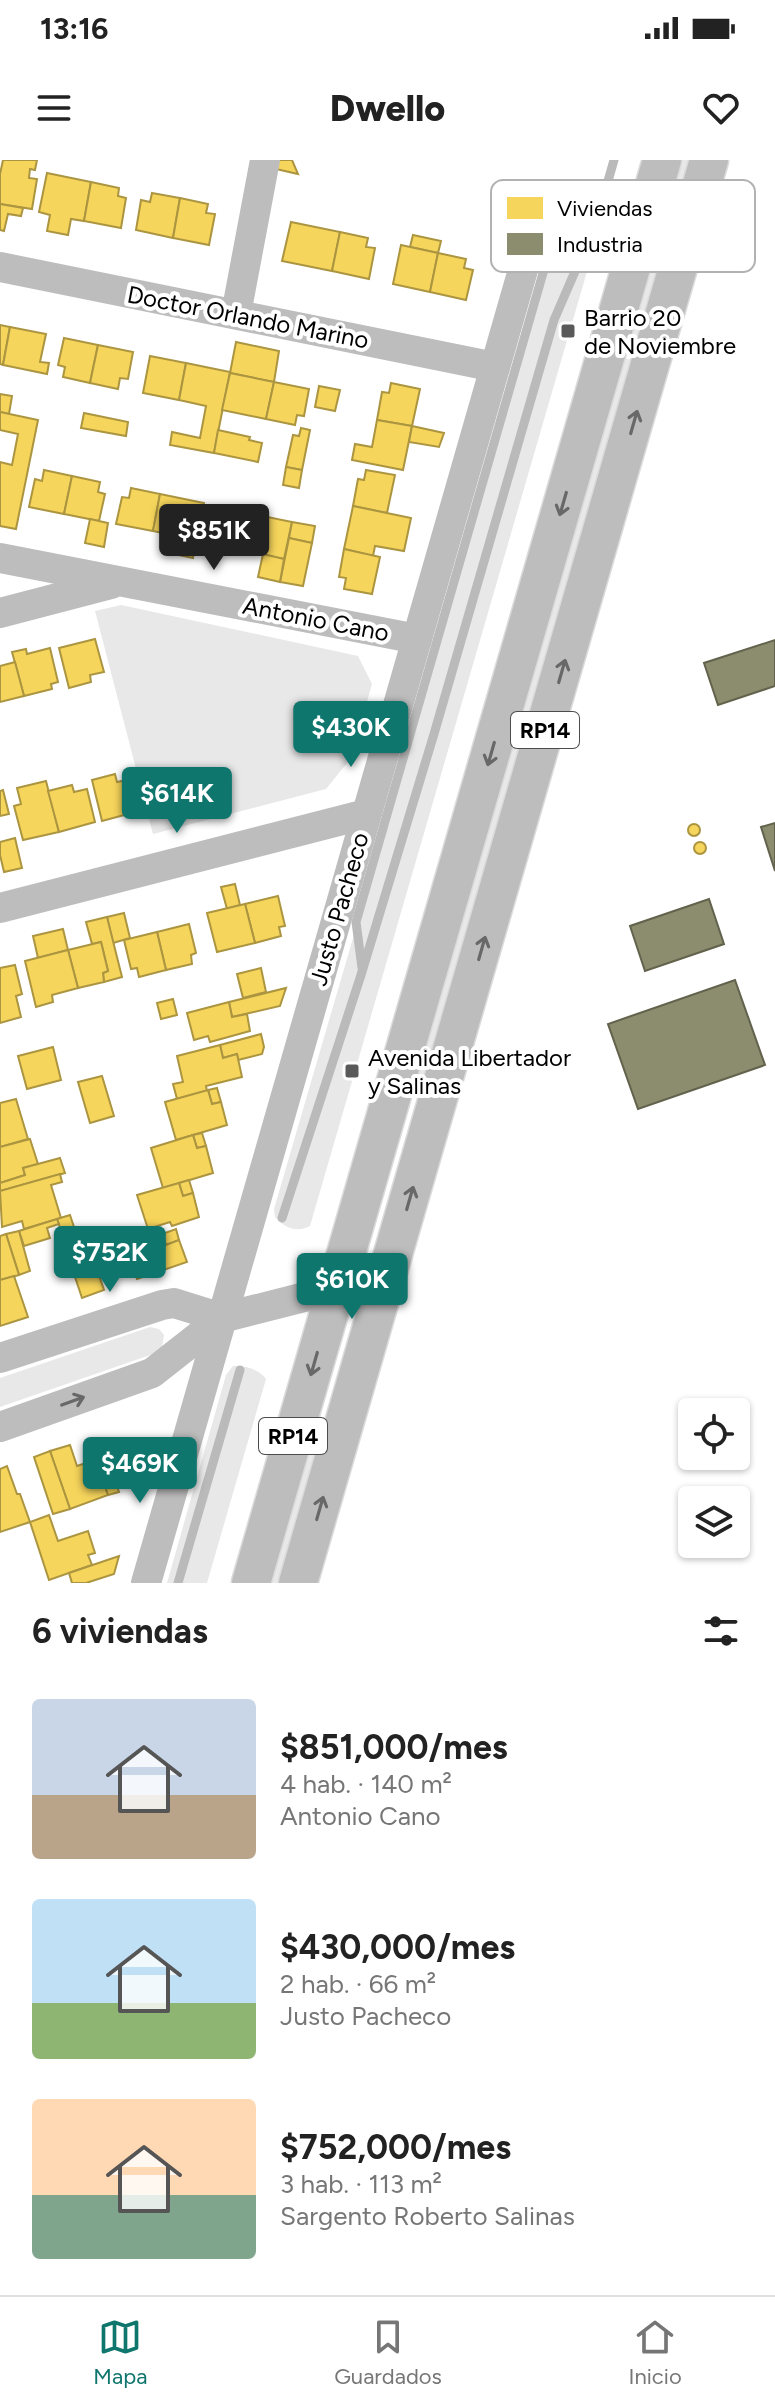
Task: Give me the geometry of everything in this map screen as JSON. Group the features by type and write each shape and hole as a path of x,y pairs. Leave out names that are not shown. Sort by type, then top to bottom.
{"main road":[{"name":"RP14","path":"656,180 662,160"},
{"name":"RP14","path":"703,180 709,160"},
{"name":"RP14","path":"251,1583 630,272"},
{"name":"RP14","path":"298,1583 677,272"}],"street":[{"path":"236,314 265,164"},
{"name":"Doctor Orlando Marino","path":"0,267 495,367"},
{"name":"Justo Pacheco","path":"146,1583 522,272"},
{"name":"Antonio Cano","path":"0,558 417,639"},
{"name":"Antonio Cano","path":"0,613 120,582"},
{"path":"0,908 366,814"},
{"path":"0,1427 152,1373 222,1318 336,1289 381,1300"},
{"path":"0,1358 162,1305 174,1303 222,1318"}],"shaded area":[{"path":"679,160 693,160 687,180 673,180"},
{"path":"547,272 587,272 310,1226 291,1228 275,1217 274,1209"},
{"path":"647,272 661,272 639,349 626,344"},
{"path":"621,357 635,361 423,1094 409,1090"},
{"path":"121,605 358,656 372,684 351,758 326,789 153,834 95,611"},
{"path":"150,1327 159,1329 164,1335 162,1347 156,1353 0,1407 0,1378"},
{"path":"233,1366 251,1369 266,1379 207,1583 167,1583 226,1375"},
{"path":"306,1450 320,1454 283,1583 267,1583"}],"building: Viviendas":[{"path":"3,160 37,160 35,170 30,169 29,178 37,179 32,209 0,204"},
{"path":"278,160 292,160 298,174 276,169"},
{"path":"47,173 91,182 84,221 71,219 68,235 47,231 50,215 39,212"},
{"path":"91,182 119,188 118,196 126,198 121,228 84,221"},
{"path":"152,193 180,198 173,238 136,230 141,200 150,202"},
{"path":"180,198 208,204 206,213 215,214 209,245 173,238"},
{"path":"0,204 23,208 21,216 8,214 4,231 0,230"},
{"path":"291,222 340,232 332,271 282,261"},
{"path":"340,232 368,238 366,247 375,248 369,279 332,271"},
{"path":"413,235 441,241 438,253 410,247"},
{"path":"401,245 438,253 430,292 393,284"},
{"path":"438,253 466,259 464,268 473,270 466,300 430,292"},
{"path":"0,325 10,327 3,365 0,364"},
{"path":"10,327 46,334 40,362 49,363 47,374 3,365"},
{"path":"64,338 98,345 90,383 63,377 65,367 58,365"},
{"path":"236,342 279,351 274,382 230,373"},
{"path":"98,345 133,352 128,379 120,378 118,389 90,383"},
{"path":"150,356 186,363 179,400 143,393"},
{"path":"186,363 230,372 214,453 170,445 172,432 200,438 206,406 179,400"},
{"path":"230,373 274,382 266,419 222,410"},
{"path":"274,382 309,389 304,416 297,415 295,425 266,419"},
{"path":"391,383 420,389 412,426 377,420 382,392 389,393"},
{"path":"319,386 340,390 335,411 315,407"},
{"path":"0,394 12,396 9,414 0,412"},
{"path":"0,412 38,420 16,529 0,526 0,462 12,465 18,434 0,430"},
{"path":"84,413 128,422 126,436 81,428"},
{"path":"377,420 412,426 403,470 352,460 355,444 372,447"},
{"path":"412,426 444,433 439,447 409,442"},
{"path":"301,428 310,430 302,470 286,467 293,435 299,436"},
{"path":"218,430 262,443 258,462 214,453"},
{"path":"286,467 302,470 299,488 283,485"},
{"path":"44,470 72,476 64,514 29,507 35,479 42,481"},
{"path":"366,470 395,475 387,513 353,506 358,479 364,480"},
{"path":"72,476 100,482 98,492 105,494 99,521 64,514"},
{"path":"131,488 160,494 153,531 116,524 122,497 129,498"},
{"path":"160,494 204,503 196,540 153,531"},
{"path":"353,506 411,518 404,551 375,546 373,556 344,549"},
{"path":"219,507 248,513 240,550 205,543 210,516 217,517"},
{"path":"248,513 292,522 284,559 240,550"},
{"path":"90,519 108,523 104,547 85,543"},
{"path":"292,522 315,526 312,543 289,538"},
{"path":"178,536 196,540 193,558 174,554"},
{"path":"289,538 312,543 303,586 280,582"},
{"path":"344,549 380,557 372,594 344,589 346,578 339,577"},
{"path":"263,554 284,559 280,582 258,577"},
{"path":"95,639 104,672 90,675 91,682 69,688 59,648"},
{"path":"50,648 58,682 51,684 52,689 24,696 12,652 26,649 27,654"},
{"path":"15,662 24,696 0,702 0,666"},
{"path":"115,774 117,782 131,779 139,811 102,821 92,780"},
{"path":"46,781 59,832 23,840 14,806 21,804 17,788"},
{"path":"72,785 74,792 87,789 95,822 59,832 48,791"},
{"path":"3,790 9,814 0,816 0,791"},
{"path":"689,825 699,825 699,835 689,835"},
{"path":"15,838 22,868 4,872 0,842"},
{"path":"700,842 706,848 700,854 694,848"},
{"path":"235,884 240,905 227,909 221,887"},
{"path":"278,896 285,926 279,927 281,936 255,943 245,904"},
{"path":"245,904 255,943 217,952 207,913"},
{"path":"124,913 130,938 113,943 107,917"},
{"path":"107,917 122,977 104,982 103,973 108,971 101,942 92,944 86,922"},
{"path":"189,924 196,953 191,955 192,964 166,970 157,932"},
{"path":"63,929 68,950 38,958 33,936"},
{"path":"157,932 166,970 139,977 137,968 131,969 124,940"},
{"path":"101,942 108,971 103,973 104,982 78,988 68,950"},
{"path":"68,950 78,988 52,995 53,1002 36,1007 25,961"},
{"path":"15,965 22,994 16,996 21,1017 0,1023 0,968"},
{"path":"261,968 266,992 243,998 237,974"},
{"path":"286,988 280,1006 232,1017 229,1002"},
{"path":"173,999 177,1015 161,1019 157,1003"},
{"path":"229,1002 232,1017 247,1014 250,1031 210,1042 208,1036 194,1040 187,1013"},
{"path":"261,1034 262,1054 238,1060 237,1054 223,1058 220,1045"},
{"path":"220,1045 223,1058 237,1054 242,1077 206,1086 207,1091 177,1099 173,1084 183,1082 177,1056"},
{"path":"53,1047 61,1080 27,1089 18,1056"},
{"path":"102,1076 114,1116 90,1123 78,1082"},
{"path":"217,1088 221,1102 212,1104 208,1090"},
{"path":"208,1090 212,1104 221,1102 227,1125 176,1140 165,1102"},
{"path":"16,1099 28,1139 0,1147 0,1103"},
{"path":"202,1133 206,1146 197,1148 193,1135"},
{"path":"193,1135 197,1148 206,1146 213,1173 163,1188 151,1148"},
{"path":"30,1139 38,1164 23,1168 25,1175 0,1183 0,1147"},
{"path":"60,1158 65,1173 0,1191 0,1183 25,1175 23,1168"},
{"path":"60,1174 62,1182 51,1185 61,1218 24,1229 22,1221 2,1227 0,1191"},
{"path":"189,1180 193,1193 183,1196 179,1183"},
{"path":"179,1183 183,1196 193,1193 199,1217 172,1226 170,1222 148,1229 137,1195"},
{"path":"70,1215 83,1254 70,1258 57,1219"},
{"path":"57,1219 59,1224 47,1228 50,1238 24,1246 19,1231"},
{"path":"176,1229 179,1240 166,1245 162,1234"},
{"path":"19,1231 30,1271 19,1275 6,1234"},
{"path":"6,1234 19,1275 0,1280 0,1236"},
{"path":"162,1234 166,1245 179,1240 187,1262 137,1279 125,1246"},
{"path":"91,1252 104,1290 82,1298 69,1259"},
{"path":"14,1276 28,1317 0,1326 0,1280"},
{"path":"70,1445 77,1466 107,1456 113,1474 102,1477 108,1495 70,1509 50,1451"},
{"path":"50,1451 70,1509 53,1514 34,1457"},
{"path":"7,1466 30,1522 0,1532 0,1469"},
{"path":"113,1474 119,1492 108,1495 102,1477"},
{"path":"49,1515 58,1541 88,1531 95,1553 88,1555 92,1565 49,1580 30,1522"},
{"path":"119,1556 114,1574 86,1583 72,1583 69,1573"}],"building: Industria":[{"path":"775,640 775,686 718,705 704,663"},
{"path":"775,823 775,871 761,827"},
{"path":"709,899 724,944 645,971 630,926"},
{"path":"735,980 765,1065 638,1109 608,1024"}],"waterway":[{"path":"608,180 614,160"},
{"path":"362,968 356,922 543,272"},
{"path":"282,1218 361,975 434,734 554,320 575,272"},
{"path":"178,1583 240,1370"}],"place":[{"name":"Barrio 20 de Noviembre","path":"568,331"},
{"name":"Avenida Libertador y Salinas","path":"352,1071"}]}
